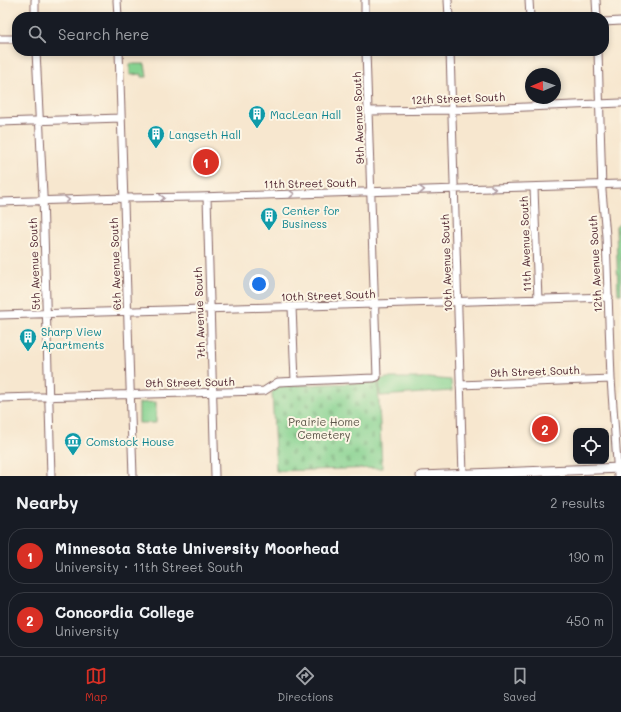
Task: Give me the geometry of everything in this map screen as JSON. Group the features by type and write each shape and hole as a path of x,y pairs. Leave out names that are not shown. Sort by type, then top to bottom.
{"main road":[{"path":"422,476 619,471"}],"street":[{"path":"35,0 35,12"},
{"path":"118,0 118,12"},
{"path":"365,0 365,12"},
{"path":"448,0 449,12"},
{"path":"529,0 530,12"},
{"path":"596,0 597,12"},
{"path":"609,22 621,21"},
{"path":"0,39 12,39"},
{"name":"5th Avenue South","path":"36,56 43,201 51,476"},
{"name":"6th Avenue South","path":"119,56 133,476"},
{"name":"9th Avenue South","path":"366,56 377,377"},
{"name":"10th Avenue South","path":"450,56 463,475"},
{"name":"12th Avenue South","path":"598,56 602,185 611,379 619,471"},
{"name":"12th Street South","path":"368,112 621,103"},
{"path":"0,122 121,118"},
{"name":"11th Street South","path":"0,202 534,188 621,184"},
{"name":"11th Avenue South","path":"534,188 538,300"},
{"name":"7th Avenue South","path":"207,197 215,476"},
{"name":"10th Street South","path":"0,315 608,298"},
{"path":"292,307 295,381"},
{"name":"9th Street South","path":"0,398 213,393 264,390 278,382 377,377"},
{"name":"9th Street South","path":"460,384 611,379"}],"green space":[{"path":"130,64 145,64 147,77 142,77 142,74 130,75"},
{"path":"621,221 621,294 618,294 616,226"},
{"path":"386,378 429,378 451,380 452,391 380,396 379,380"},
{"name":"Prairie Home Cemetery","path":"378,382 382,468 276,471 272,392 278,386"},
{"path":"156,402 156,423 139,423 139,403"}],"place":[{"name":"MacLean Hall","path":"257,129"},
{"name":"Langseth Hall","path":"156,149"},
{"name":"Minnesota State University Moorhead","path":"206,162"},
{"name":"Center for Business","path":"269,231"},
{"name":"Sharp View Apartments","path":"28,352"},
{"name":"Concordia College","path":"545,429"},
{"name":"Comstock House","path":"73,456"}]}
